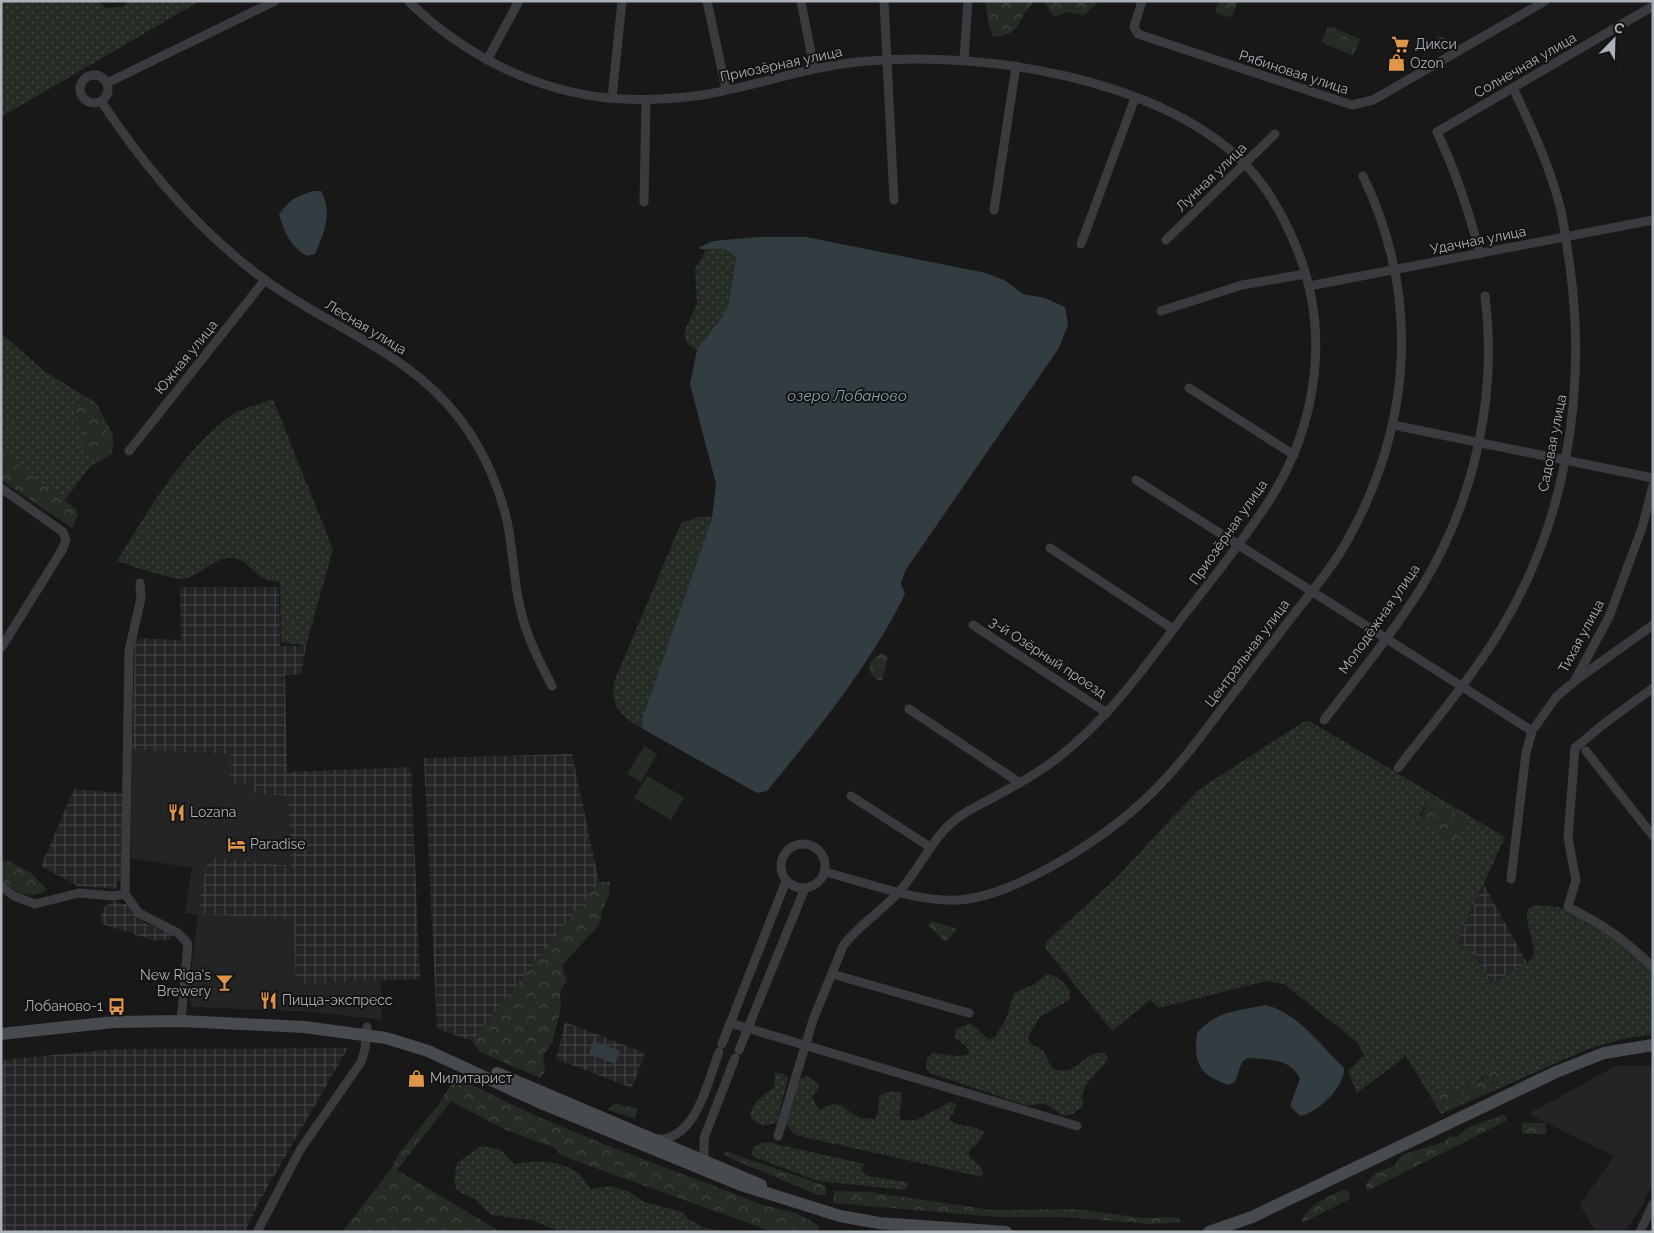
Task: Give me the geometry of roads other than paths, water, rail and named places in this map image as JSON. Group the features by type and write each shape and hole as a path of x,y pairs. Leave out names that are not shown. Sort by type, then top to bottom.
{"main road":[{"path":"1,1026 80,1017 305,1020 406,1037 457,1056 649,1139 704,1166"},
{"path":"1,1034 89,1024 181,1017"},
{"path":"366,1031 428,1052 541,1104 704,1166 745,1177 794,1201 859,1220 1006,1232"},
{"path":"1209,1232 1252,1216 1556,1072 1610,1051 1653,1045"}],"street":[{"path":"107,83 275,1"},
{"name":"Приозёрная улица","path":"408,1 427,20 487,60 513,73 557,88 612,98 646,100 704,95 814,68 888,60 964,60 1016,66 1086,82 1135,98 1179,116 1217,139 1245,164 1273,199 1288,226 1306,274 1315,330 1311,404 1294,455 1270,499 1238,545 1108,713 1060,756 1020,783 956,820 939,835 900,891 851,936 843,946 804,1047 778,1136"},
{"path":"487,60 519,1"},
{"path":"612,98 622,1"},
{"path":"707,1 726,89"},
{"path":"801,1 814,68"},
{"path":"884,1 894,200"},
{"path":"964,60 968,1"},
{"name":"Рябиновая улица","path":"1142,1 1134,27 1138,34 1352,105 1373,100 1545,1"},
{"name":"Солнечная улица","path":"1480,254 1458,178 1437,132 1653,6"},
{"path":"994,210 1016,66"},
{"path":"94,75 102,77 107,83 107,94 101,101 90,102 84,98 81,91 82,83 87,77 94,75"},
{"name":"Садовая улица","path":"1398,768 1498,634 1522,588 1541,544 1566,460 1576,389 1576,309 1566,237 1560,207 1548,170 1532,127 1513,88"},
{"path":"1081,244 1135,98"},
{"path":"644,202 646,100"},
{"name":"Лесная улица","path":"101,101 127,140 166,189 214,238 265,280 322,317 398,360 423,380 459,418 482,454 503,505 517,594 525,627 552,686"},
{"name":"Лунная улица","path":"1166,240 1275,134"},
{"name":"Центральная улица","path":"825,872 940,899 957,900 986,896 1043,870 1084,846 1124,817 1180,764 1312,591 1346,543 1381,470 1393,425 1402,362 1401,320 1396,270 1379,208 1363,176"},
{"name":"Удачная улица","path":"1309,286 1653,220"},
{"path":"1161,311 1242,285 1306,274"},
{"name":"Южная улица","path":"129,451 265,280"},
{"name":"Молодёжная улица","path":"1324,720 1421,588 1438,557 1458,512 1479,442 1489,371 1485,296"},
{"path":"1189,388 1294,455"},
{"path":"1393,425 1653,478"},
{"path":"1136,480 1532,731"},
{"name":"Тихая улица","path":"1511,879 1526,753 1532,731 1557,696 1574,682 1609,618 1642,528 1653,485"},
{"path":"1,488 63,532 66,540 62,550 1,648"},
{"path":"1050,548 1173,629"},
{"path":"140,583 141,598 129,651 126,894 139,913 178,933 188,944 181,1017"},
{"name":"3-й Озёрный проезд","path":"973,625 1108,713"},
{"path":"1574,682 1653,625"},
{"path":"1653,688 1604,723 1576,748 1568,838 1576,874 1568,907 1603,924 1622,937 1653,967"},
{"path":"909,709 1020,783"},
{"path":"1586,751 1653,836"},
{"path":"852,796 930,847"},
{"path":"801,844 812,846 820,852 825,861 825,872 820,881 806,888 795,887 786,881 782,873 782,859 791,847 801,844"},
{"path":"649,1139 673,1138 689,1123 786,881"},
{"path":"1,886 14,896 35,904 79,893 112,896 126,894"},
{"path":"704,1166 704,1138 806,888"},
{"path":"832,974 969,1013"},
{"path":"730,1023 804,1047 1076,1126"},
{"path":"257,1232 300,1150 361,1062 365,1049 366,1031"},
{"path":"1640,1232 1653,1204"}],"water":[{"path":"313,191 321,191 325,199 327,215 324,231 315,254 307,256 292,244 279,215 293,199"},
{"name":"озеро Лобаново","path":"758,237 806,237 986,273 1006,281 1023,294 1045,298 1065,307 1068,325 1059,348 905,571 901,584 905,594 876,647 842,697 767,791 757,793 643,729 642,719 712,518 716,484 690,384 697,350 724,314 729,303 736,257 721,248 698,248 713,241"},
{"path":"1265,1005 1287,1014 1308,1030 1344,1068 1340,1083 1335,1091 1321,1105 1307,1114 1300,1116 1290,1106 1300,1079 1296,1072 1284,1063 1247,1058 1242,1062 1235,1082 1229,1085 1211,1077 1197,1060 1197,1033 1204,1026 1219,1016"},
{"path":"593,1041 620,1051 615,1064 589,1054"}],"place":[{"name":"Дикси","path":"1401,44"},
{"name":"Ozon","path":"1396,63"},
{"name":"Lozana","path":"176,812"},
{"name":"Paradise","path":"236,844"},
{"name":"New Riga's Brewery","path":"225,983"},
{"name":"Пицца-экспресс","path":"268,1000"},
{"name":"Лобаново-1","path":"117,1006"},
{"name":"Милитарист","path":"416,1078"}]}
